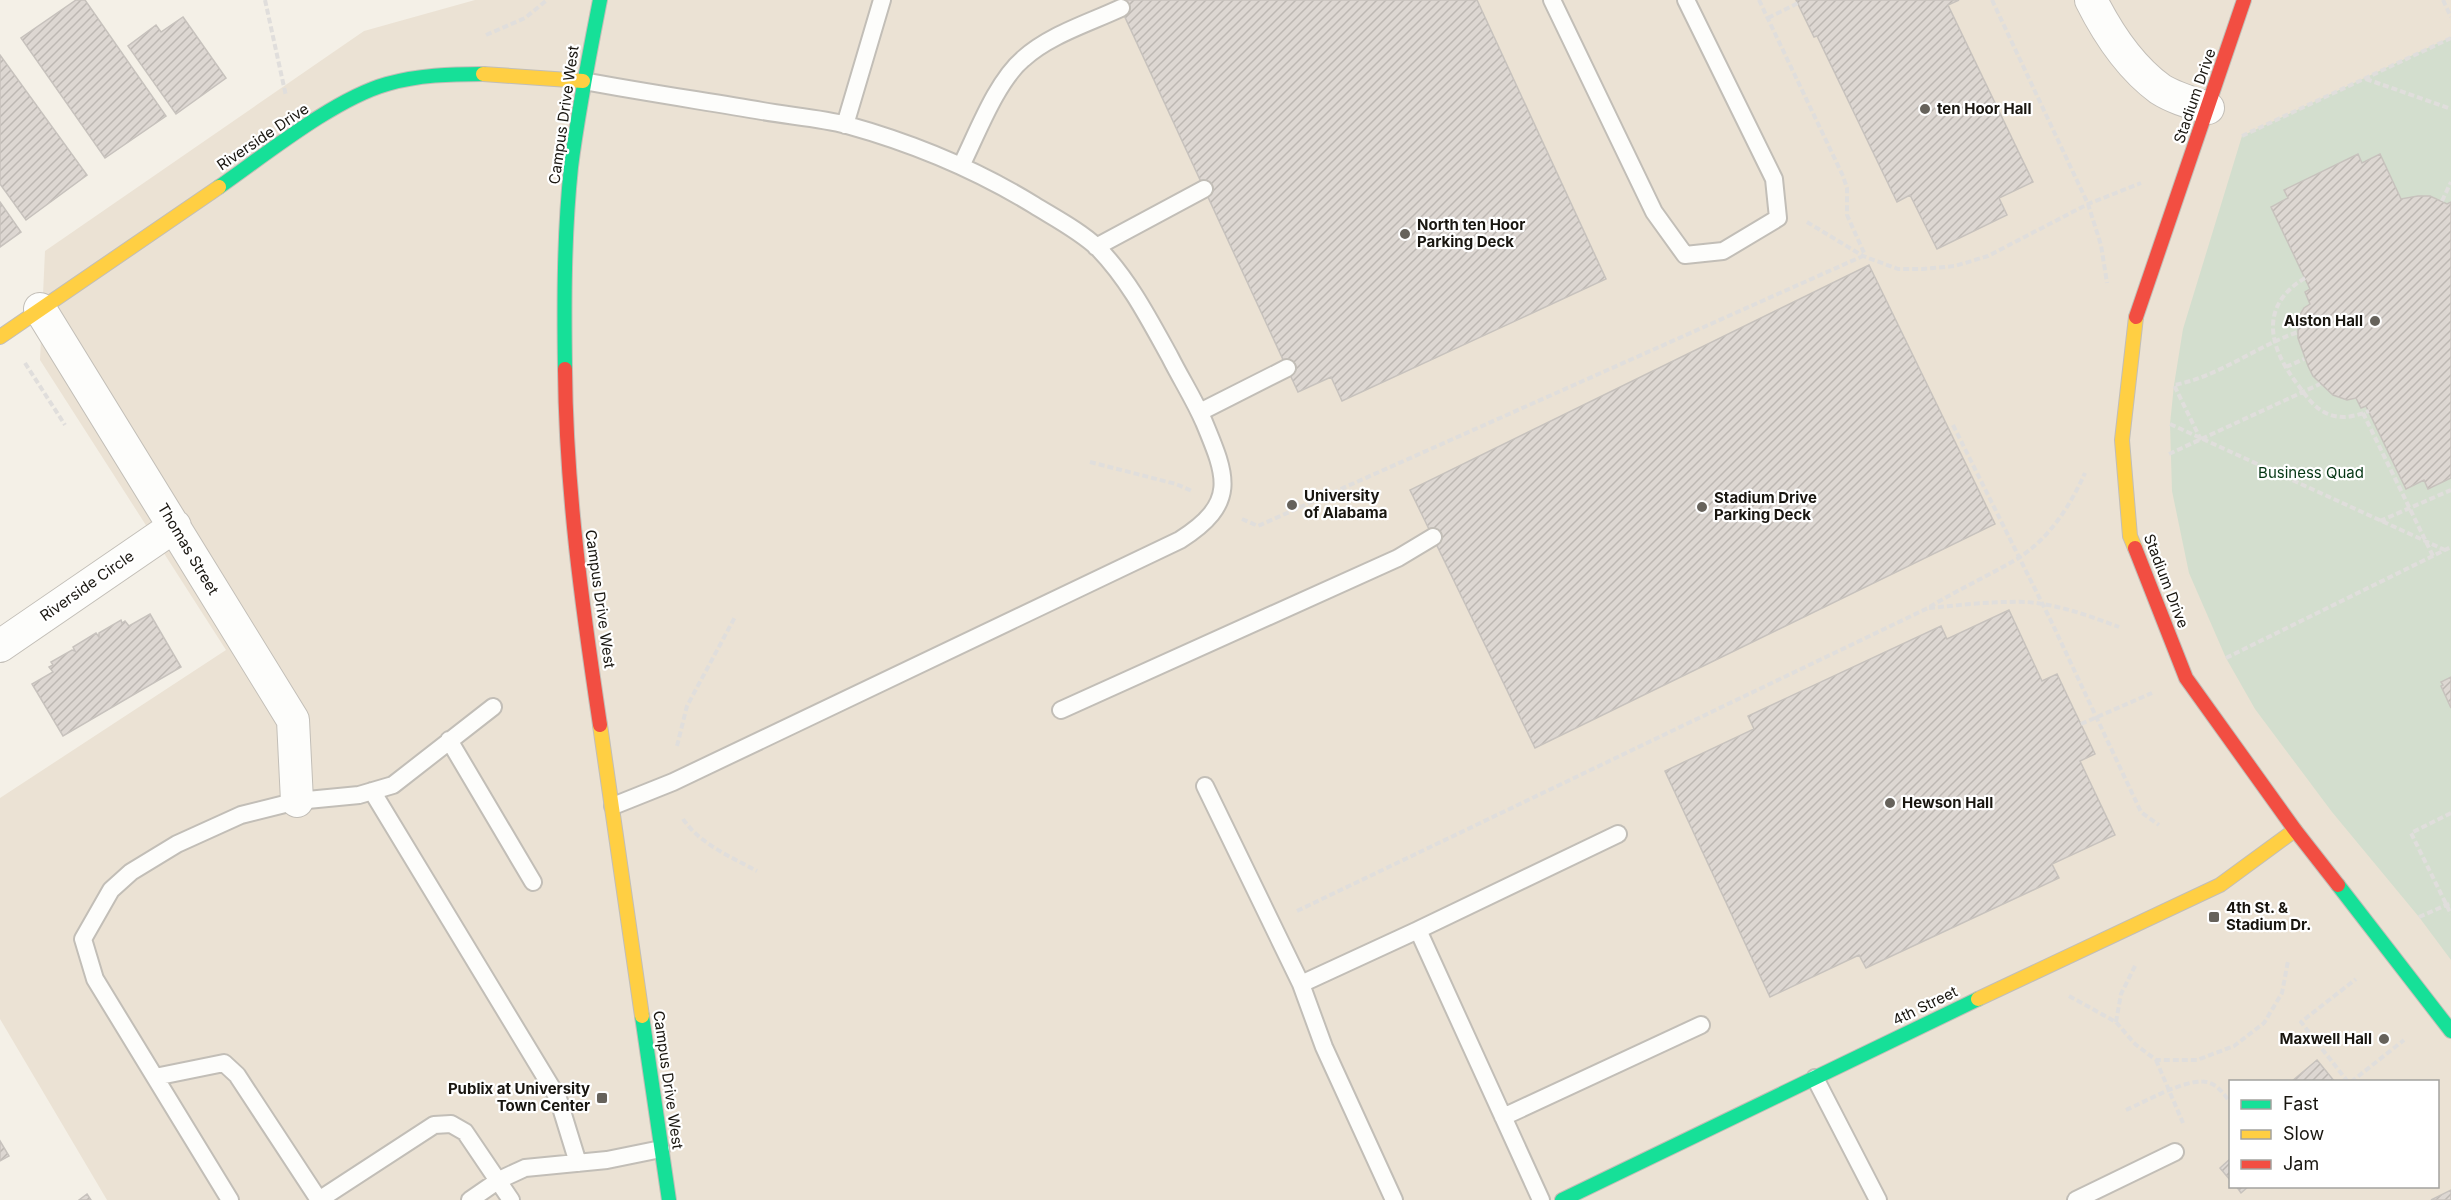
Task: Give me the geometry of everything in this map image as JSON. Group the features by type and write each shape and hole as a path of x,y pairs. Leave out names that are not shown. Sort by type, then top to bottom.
{"street":[{"name":"Campus Drive West","path":"600,0 584,81 570,193 565,342 567,469 576,562 669,1200"},
{"path":"2091,0 2101,21 2118,46 2153,82 2179,99 2208,108"},
{"name":"Stadium Drive","path":"2244,0 2136,315 2122,440 2122,464 2130,536 2186,678 2295,830 2451,1031"},
{"name":"Riverside Drive","path":"0,337 298,132 340,106 385,85 444,74 510,74 584,81"},
{"name":"Thomas Street","path":"40,309 293,720 297,801"},
{"name":"Riverside Circle","path":"0,646 174,526"},
{"name":"4th Street","path":"1562,1200 2102,939 2220,885 2295,830"}],"lane":[{"path":"846,125 882,0"},
{"path":"1552,0 1654,212 1685,255 1723,251 1778,218 1773,179 1686,0"},
{"path":"961,166 1005,78 1023,58 1050,41 1121,8"},
{"path":"584,81 846,125 901,142 961,166 1017,194 1096,247 1123,276 1200,412 1222,465 1224,478 1218,506 1196,530 1170,545 673,782 613,806"},
{"path":"1096,247 1204,189"},
{"path":"1200,412 1287,368"},
{"path":"1061,710 1398,558 1432,537"},
{"path":"230,1200 96,979 83,939 111,890 131,872 177,844 241,814 297,801 359,795 393,785 493,707"},
{"path":"449,740 533,882"},
{"path":"1205,786 1301,984 1324,1047 1394,1200"},
{"path":"372,791 558,1098 578,1163"},
{"path":"1301,984 1618,834"},
{"path":"1418,930 1541,1200"},
{"path":"1503,1117 1701,1025"},
{"path":"155,1077 224,1063 237,1075 319,1200 434,1125 451,1124 465,1132 511,1200"},
{"path":"1815,1078 1878,1200"},
{"path":"470,1200 499,1180 525,1168 607,1160 661,1149"},
{"path":"2076,1200 2175,1152"}],"path":[{"path":"266,0 286,96 298,132"},
{"path":"1759,0 1843,176 1847,188 1846,215 1864,256"},
{"path":"1992,0 2088,204 2101,245 2107,287"},
{"path":"2443,0 2451,17"},
{"path":"1767,18 1798,3"},
{"path":"2242,136 2451,38"},
{"path":"2366,78 2451,109"},
{"path":"1776,206 1864,256 1898,269 1923,269 1967,264 1988,256 2088,204 2144,182"},
{"path":"2442,201 2451,182"},
{"path":"1234,516 1258,526 1864,256"},
{"path":"2305,278 2285,294 2276,306 2272,325 2273,341 2286,367 2303,393 2315,406 2326,413 2340,417 2369,411"},
{"path":"2202,440 2174,385 2195,381 2273,341 2298,332"},
{"path":"2286,367 2304,359"},
{"path":"2169,454 2320,384"},
{"path":"2363,413 2433,556"},
{"path":"2170,424 2445,550"},
{"path":"1953,425 2141,812 2159,825"},
{"path":"1090,462 1176,484 1196,493"},
{"path":"1272,923 1928,608 1962,587 2019,558 2043,537 2060,517 2075,495 2085,472"},
{"path":"2380,521 2451,490"},
{"path":"2226,658 2451,547"},
{"path":"1928,608 1983,602 2028,602 2066,609 2119,627"},
{"path":"677,746 687,706 735,617"},
{"path":"2081,724 2155,692"},
{"path":"2451,813 2411,833 2449,904 2451,914"},
{"path":"683,819 690,830 701,839 757,871"},
{"path":"2419,917 2449,904"},
{"path":"2116,1023 2121,994 2139,960"},
{"path":"2156,1060 2197,1059 2234,1046 2264,1023 2282,993 2288,961"},
{"path":"2347,1080 2301,1022 2356,979"},
{"path":"2066,995 2116,1023 2135,1044 2156,1060 2184,1126"},
{"path":"2352,1080 2404,1040"},
{"path":"2126,1110 2194,1082 2209,1082 2218,1088 2229,1101"}],"shaded area":[{"name":"University of Alabama","path":"475,0 2451,0 2451,1200 107,1200 0,1019 0,798 226,650 40,360 45,251 364,31"}],"green space":[{"name":"Business Quad","path":"2451,37 2451,960 2419,917 2332,812 2255,709 2226,658 2189,573 2172,491 2170,424 2183,329 2242,136"}],"building":[{"path":"76,0 85,0 166,116 105,158 21,38"},
{"name":"North ten Hoor Parking Deck","path":"1117,0 1477,0 1606,279 1342,401 1331,377 1298,392"},
{"name":"ten Hoor Hall","path":"1796,0 1959,0 1948,5 2033,182 1999,198 2007,215 1937,249 1910,195 1897,202 1817,36 1814,37"},
{"path":"183,17 226,78 176,114 128,46 156,25 161,32"},
{"path":"0,55 87,175 26,220 0,184"},
{"name":"Alston Hall","path":"2358,154 2362,163 2380,154 2401,199 2430,196 2447,204 2451,202 2451,478 2428,489 2424,480 2406,489 2366,406 2361,408 2356,398 2347,400 2333,395 2313,376 2298,338 2299,316 2310,304 2305,292 2310,289 2271,207 2288,198 2284,190"},
{"path":"0,202 21,232 0,247"},
{"name":"Stadium Drive Parking Deck","path":"1869,265 1995,524 1535,748 1410,490"},
{"name":"Hewson Hall","path":"2009,610 2042,681 2057,674 2095,754 2080,761 2115,835 2052,864 2059,878 1866,968 1859,955 1770,997 1665,771 1754,729 1748,716 1941,626 1947,639"},
{"path":"150,614 181,667 63,736 32,684 53,672 49,667 53,665 51,662 72,650 75,651 73,647 96,633 99,637 99,633 121,620 129,626"},
{"path":"2451,677 2451,708 2441,682"},
{"path":"2317,1060 2333,1080 2293,1080"},
{"path":"0,1141 9,1156 0,1161"},
{"path":"2229,1160 2229,1179 2220,1168"},
{"path":"2237,1188 2247,1188 2241,1193"},
{"path":"2451,1190 2451,1200 2431,1200"},
{"path":"87,1194 91,1200 79,1200"}],"traffic: fast":[{"path":"565,369 565,268 571,167 580,104 600,0"},
{"path":"219,187 300,129 366,91 423,77 483,74"},
{"path":"2338,885 2451,1031"},
{"path":"1562,1200 1978,999"},
{"path":"642,1016 669,1200"}],"traffic: slow":[{"path":"483,74 583,81"},
{"path":"0,337 219,187"},
{"path":"2135,548 2130,536 2122,440 2136,317"},
{"path":"600,725 642,1016"},
{"path":"1978,999 2220,885 2295,830"}],"traffic: jam":[{"path":"2136,317 2244,0"},
{"path":"565,369 572,503 581,592 600,725"},
{"path":"2135,548 2186,678 2295,830 2338,885"}],"place":[{"name":"ten Hoor Hall","path":"1925,109"},
{"name":"North ten Hoor Parking Deck","path":"1405,234"},
{"name":"Alston Hall","path":"2375,321"},
{"name":"University of Alabama","path":"1292,505"},
{"name":"Stadium Drive Parking Deck","path":"1702,507"},
{"name":"Hewson Hall","path":"1890,803"},
{"name":"4th St. & Stadium Dr.","path":"2214,917"},
{"name":"Maxwell Hall","path":"2384,1039"},
{"name":"Publix at University Town Center","path":"602,1098"}]}
